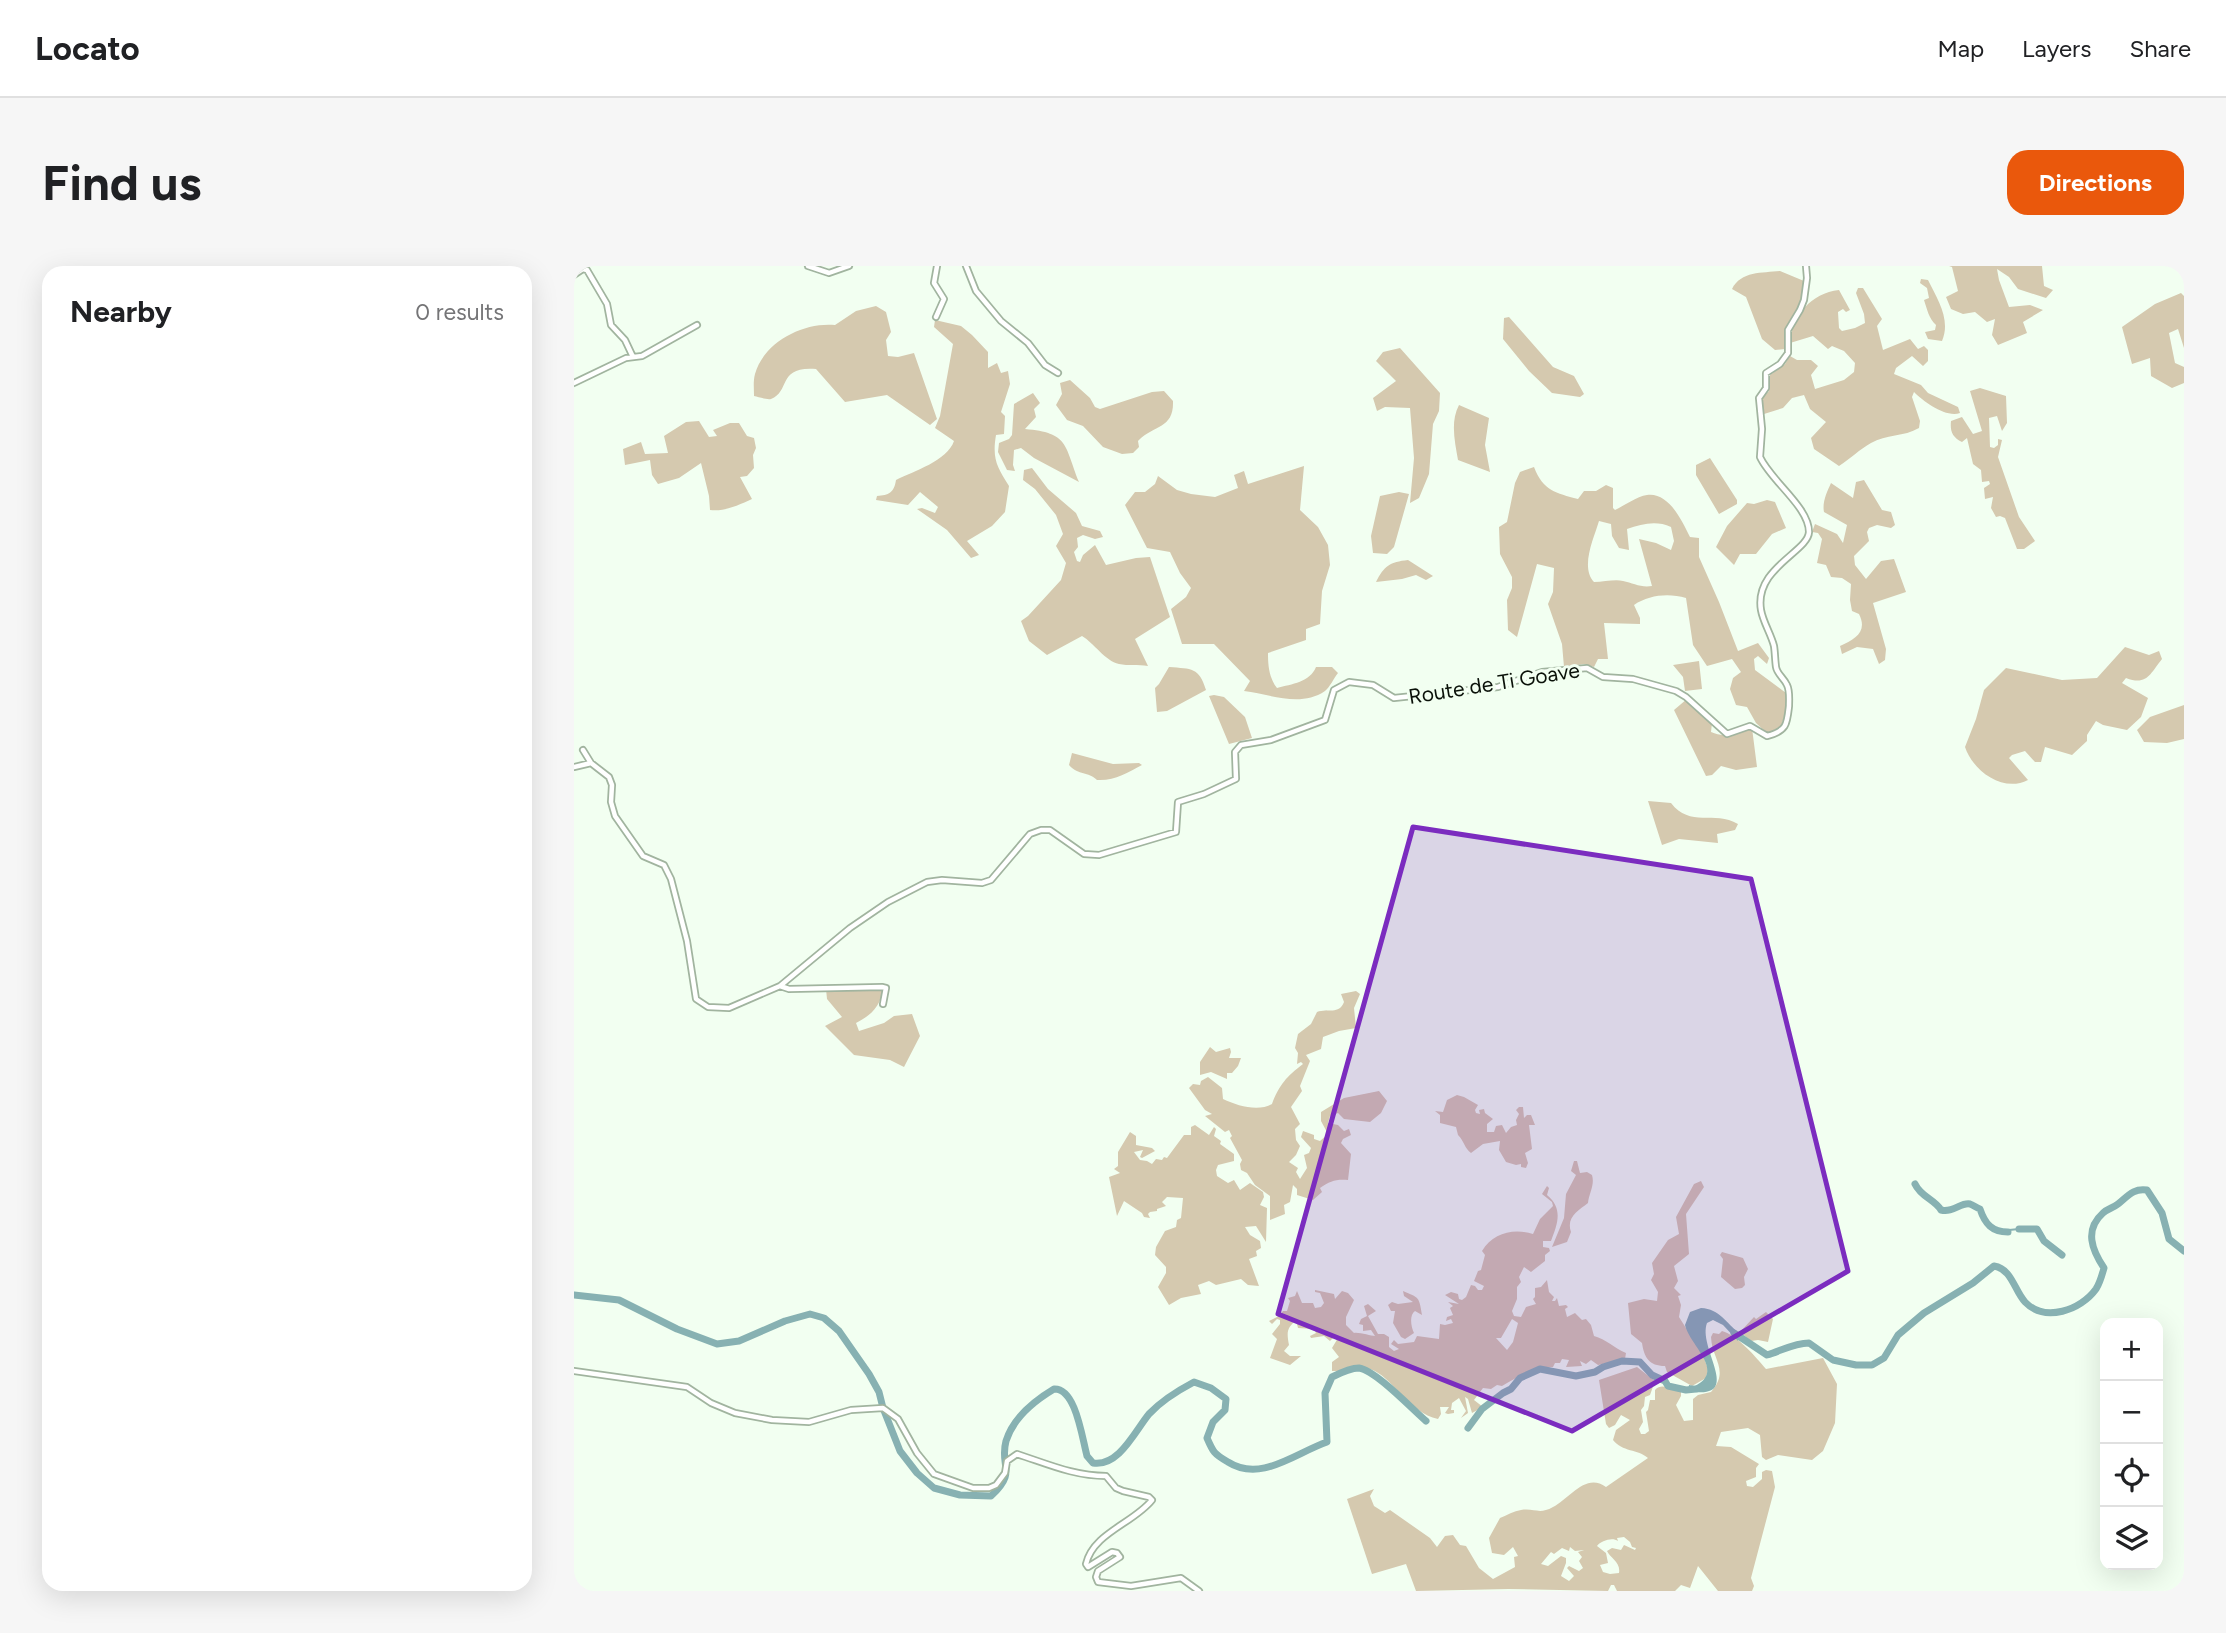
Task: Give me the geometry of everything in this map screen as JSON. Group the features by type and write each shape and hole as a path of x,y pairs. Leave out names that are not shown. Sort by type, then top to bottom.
{"street":[{"path":"808,266 830,273 849,266"},
{"path":"936,317 944,299 934,283 937,266"},
{"path":"965,266 981,298 1004,325 1028,343 1045,365 1058,373"},
{"name":"Route de Ti Goave","path":"591,763 609,777 615,816 643,856 664,865 671,879 687,941 696,999 708,1007 729,1008 780,986 850,928 888,902 927,882 942,880 982,883 991,880 1030,834 1050,830 1084,854 1099,855 1176,832 1178,802 1204,794 1236,779 1235,752 1241,746 1271,740 1325,720 1334,690 1349,682 1373,685 1394,698 1497,687 1542,672 1587,667 1603,677 1633,679 1676,691 1727,734 1750,726 1767,736 1779,732 1788,722 1789,687 1776,668 1774,647 1761,609 1763,591 1769,575 1804,541 1809,531 1804,513 1782,489 1760,457 1762,429 1759,398 1766,388 1766,373 1780,364 1788,353 1788,330 1804,300 1807,266"},
{"path":"574,275 587,270 607,304 611,325 625,340 633,357"},
{"path":"574,383 609,365 642,356 697,325"},
{"path":"574,767 591,763 583,750"},
{"path":"780,986 789,989 881,986 886,988 883,1004"},
{"path":"574,1371 687,1387 711,1403 735,1413 772,1420 809,1422 851,1410 883,1408 898,1419 917,1453 934,1474 973,1488 996,1485 1005,1473 1007,1461 1017,1454 1069,1472 1106,1476 1116,1488 1152,1500 1098,1544 1088,1558 1088,1567 1112,1552 1120,1557 1097,1571 1098,1582 1131,1586 1181,1578 1199,1591"}],"highlighted area":[{"path":"1413,827 1751,879 1848,1271 1572,1431 1278,1314"}],"shaded area":[{"path":"1949,266 2042,266 2044,286 2053,290 2046,298 2018,289 2009,277 1997,269 2009,307 2030,305 2043,310 2023,322 2027,333 1998,345 1992,335 1995,319 1987,322 1975,312 1963,314 1951,309 1946,297 1958,291 1952,267"},
{"path":"1780,271 1804,281 1800,306 1786,327 1785,349 1775,350 1762,339 1746,297 1732,289 1746,276"},
{"path":"1921,279 1928,280 1942,310 1945,325 1942,341 1928,339 1925,332 1935,330 1936,325 1927,310 1924,300 1929,298 1927,288 1920,283"},
{"path":"1858,288 1863,288 1882,319 1877,326 1883,350 1910,339 1918,349 1924,346 1928,350 1928,361 1923,366 1912,356 1896,368 1894,374 1921,385 1928,393 1958,407 1960,413 1942,411 1914,392 1912,397 1920,421 1919,428 1877,440 1839,466 1814,449 1811,438 1826,422 1810,409 1804,395 1792,398 1783,408 1764,414 1761,399 1769,391 1770,375 1785,364 1790,356 1797,360 1811,360 1818,366 1811,375 1815,389 1844,380 1854,372 1855,363 1844,351 1832,346 1828,349 1813,336 1790,343 1799,315 1812,301 1829,292 1839,290 1850,310 1846,312 1843,309 1838,312 1839,328 1842,331 1865,323 1856,293"},
{"path":"2181,293 2184,296 2184,348 2178,329 2169,333 2175,363 2184,367 2184,383 2172,388 2151,376 2150,358 2132,364 2122,327 2155,304"},
{"path":"876,306 886,312 891,332 886,340 888,356 898,357 914,353 937,419 930,425 887,395 845,402 816,369 795,371 786,380 781,391 771,399 754,396 754,377 760,363 767,352 786,336 810,327 835,325 856,311"},
{"path":"1509,317 1553,367 1574,376 1584,394 1580,397 1552,393 1529,371 1503,339 1504,318"},
{"path":"935,320 961,326 972,335 988,352 988,368 997,363 1001,373 1008,371 1010,384 1001,412 1005,416 1004,434 996,435 995,443 996,462 1009,486 1005,512 992,526 967,541 979,555 971,558 947,530 917,509 935,513 938,507 920,492 908,505 876,500 877,496 892,491 896,480 945,454 954,441 935,428 940,416 953,344 934,327"},
{"path":"1400,348 1440,393 1439,411 1433,424 1429,474 1419,498 1410,503 1414,458 1410,408 1385,407 1377,411 1373,398 1396,381 1376,361 1383,352"},
{"path":"1070,380 1100,409 1152,392 1164,391 1173,401 1170,417 1138,441 1139,447 1133,453 1122,454 1103,447 1083,426 1067,420 1056,405 1062,394 1060,383"},
{"path":"1980,388 2006,396 2007,423 2002,431 1997,416 1989,418 1990,447 1998,445 1998,439 2002,440 1998,457 2019,517 2035,541 2024,549 2017,549 2005,518 1996,517 1991,508 1993,497 1985,499 1984,488 1990,484 1989,481 1982,482 1981,470 1973,464 1967,438 1962,442 1951,431 1951,421 1962,417 1973,434 1982,431 1970,391"},
{"path":"1033,393 1040,403 1034,409 1036,417 1025,429 1050,434 1063,443 1079,482 1021,448 1014,450 1015,471 1007,470 998,452 999,443 1012,435 1014,404"},
{"path":"1459,405 1489,418 1485,445 1490,472 1458,460 1454,425"},
{"path":"699,421 709,437 717,436 713,430 730,423 739,423 747,436 754,438 754,468 747,476 740,477 752,499 726,509 710,510 701,463 679,478 658,484 652,475 650,460 625,465 623,449 641,442 645,454 668,453 664,436 686,422"},
{"path":"1710,458 1737,500 1737,504 1719,514 1696,475 1696,465"},
{"path":"1304,466 1300,510 1318,527 1328,545 1330,565 1322,591 1320,624 1306,629 1306,640 1268,653 1269,667 1277,688 1305,679 1316,667 1332,667 1338,673 1325,691 1315,696 1285,699 1244,691 1250,681 1214,644 1182,644 1171,609 1186,597 1191,588 1170,552 1147,548 1125,505 1135,492 1145,492 1155,484 1158,476 1177,490 1215,497 1238,488 1234,475 1244,471 1248,484"},
{"path":"1534,467 1546,486 1557,493 1578,499 1584,491 1596,491 1606,485 1613,488 1615,510 1647,495 1655,495 1668,503 1679,516 1690,537 1699,538 1699,557 1738,651 1758,643 1769,658 1767,664 1758,656 1754,659 1755,670 1786,693 1786,712 1781,726 1768,734 1756,723 1747,707 1736,705 1730,689 1733,678 1741,672 1732,659 1707,666 1693,645 1686,598 1659,596 1634,605 1640,624 1604,623 1608,659 1598,659 1594,667 1584,664 1564,667 1562,644 1548,604 1553,592 1554,568 1537,564 1517,637 1508,630 1507,600 1512,588 1512,577 1500,554 1499,527 1507,522 1520,472","holes":["1599,521 1611,524 1612,536 1619,548 1629,550 1627,529 1654,523 1671,527 1674,541 1671,550 1639,539 1652,586 1620,580 1594,582 1590,576 1588,561"]},
{"path":"1032,468 1048,489 1076,513 1082,526 1100,531 1103,537 1095,539 1083,535 1077,538 1078,547 1074,552 1077,561 1080,562 1083,555 1095,545 1106,565 1150,557 1170,617 1135,639 1148,666 1114,662 1082,636 1047,655 1029,641 1021,621 1061,580 1066,563 1056,546 1063,534 1056,515 1035,489 1023,480 1024,470"},
{"path":"1864,480 1882,510 1891,512 1895,525 1891,528 1877,525 1869,528 1869,541 1854,556 1855,565 1866,579 1881,561 1894,559 1906,592 1873,603 1886,649 1885,660 1879,664 1873,649 1857,647 1842,654 1840,646 1859,634 1861,620 1859,614 1852,611 1851,584 1842,578 1831,577 1826,565 1817,563 1822,539 1818,533 1812,532 1815,524 1837,534 1843,543 1847,525 1824,512 1825,497 1831,483 1853,498 1856,482"},
{"path":"1399,492 1409,494 1394,547 1387,554 1373,553 1371,536 1380,496"},
{"path":"1767,500 1775,502 1786,528 1772,534 1756,554 1740,554 1734,565 1716,547 1727,526 1747,503"},
{"path":"1408,560 1433,576 1426,580 1416,575 1376,582 1388,566"},
{"path":"2125,647 2149,655 2159,651 2162,659 2147,677 2139,681 2126,678 2122,683 2148,698 2141,717 2127,730 2096,721 2087,735 2087,741 2072,755 2045,747 2041,762 2035,762 2025,751 2012,755 2009,758 2028,780 2018,783 1999,782 1982,771 1969,756 1965,747 1984,690 2006,668 2062,680 2097,678"},
{"path":"1699,661 1702,689 1685,691 1683,677 1673,665"},
{"path":"1169,667 1194,671 1206,690 1167,711 1157,712 1155,688"},
{"path":"1209,696 1224,697 1245,717 1252,738 1229,744"},
{"path":"1687,699 1712,723 1711,732 1727,735 1752,728 1757,767 1736,770 1721,766 1712,775 1706,776 1674,710"},
{"path":"2184,705 2184,739 2167,743 2144,742 2137,730 2150,717"},
{"path":"1072,753 1113,764 1142,765 1115,778 1097,780 1069,765"},
{"path":"1648,801 1671,803 1686,815 1720,818 1738,824 1735,830 1717,834 1718,843 1679,839 1662,845"},
{"path":"884,988 874,1009 856,1023 859,1031 884,1023 894,1016 912,1014 920,1036 904,1067 890,1060 854,1055 825,1026 842,1017 827,999 826,989"},
{"path":"1356,991 1360,994 1354,1008 1356,1028 1323,1037 1321,1049 1306,1055 1310,1061 1300,1086 1302,1091 1291,1107 1300,1124 1295,1129 1296,1140 1300,1146 1289,1162 1298,1168 1296,1172 1300,1179 1307,1168 1304,1155 1309,1153 1311,1148 1301,1137 1303,1131 1314,1135 1314,1139 1320,1141 1328,1134 1321,1121 1321,1112 1344,1098 1379,1091 1387,1101 1381,1113 1370,1122 1344,1119 1338,1113 1330,1116 1328,1123 1338,1125 1344,1131 1349,1129 1351,1135 1341,1143 1351,1154 1348,1180 1337,1180 1320,1188 1322,1192 1313,1200 1297,1195 1297,1189 1293,1185 1290,1202 1284,1205 1285,1214 1270,1220 1270,1196 1241,1170 1242,1160 1230,1138 1232,1136 1229,1130 1225,1132 1205,1116 1212,1114 1205,1110 1189,1088 1193,1084 1200,1085 1201,1081 1208,1077 1222,1088 1223,1099 1229,1102 1254,1108 1272,1104 1284,1081 1303,1064 1297,1064 1298,1053 1295,1048 1298,1034 1311,1024 1317,1012 1342,1006 1344,1002 1341,994"},
{"path":"1210,1047 1216,1052 1230,1048 1229,1058 1241,1058 1232,1073 1227,1073 1227,1079 1211,1072 1200,1075 1200,1062"},
{"path":"1457,1095 1478,1105 1476,1113 1480,1114 1479,1110 1484,1109 1493,1119 1487,1124 1487,1132 1494,1132 1496,1126 1502,1125 1506,1133 1517,1125 1519,1114 1516,1110 1519,1107 1523,1107 1524,1118 1531,1115 1535,1125 1529,1125 1532,1149 1525,1153 1528,1163 1526,1168 1521,1167 1521,1164 1506,1162 1499,1150 1500,1141 1483,1144 1471,1153 1458,1135 1456,1127 1440,1123 1440,1115 1435,1111 1443,1112 1447,1100"},
{"path":"1195,1125 1209,1135 1214,1127 1214,1136 1234,1154 1234,1161 1218,1165 1217,1176 1228,1183 1234,1180 1240,1190 1250,1183 1263,1192 1260,1205 1267,1208 1266,1242 1256,1226 1245,1227 1250,1235 1260,1241 1261,1248 1256,1251 1257,1256 1249,1259 1259,1286 1248,1285 1241,1279 1216,1285 1209,1281 1198,1285 1201,1294 1181,1298 1169,1305 1158,1287 1166,1273 1166,1267 1155,1255 1156,1247 1165,1231 1176,1227 1177,1220 1181,1218 1183,1198 1167,1197 1162,1202 1166,1206 1150,1212 1150,1218 1144,1217 1124,1201 1117,1216 1109,1177 1120,1173 1114,1169 1118,1166 1118,1152 1130,1132 1136,1136 1136,1145 1155,1151 1142,1158 1140,1157 1143,1150 1134,1152 1140,1160 1152,1164 1156,1159 1167,1158 1184,1135 1191,1135 1191,1127"},
{"path":"1574,1161 1577,1161 1580,1173 1587,1172 1592,1175 1588,1203 1572,1218 1567,1242 1552,1247 1564,1218 1566,1194 1576,1175 1571,1171"},
{"path":"1701,1181 1704,1187 1686,1214 1689,1254 1674,1266 1678,1281 1674,1288 1681,1295 1678,1296 1681,1305 1679,1317 1703,1355 1708,1369 1706,1378 1692,1386 1667,1372 1665,1366 1648,1360 1642,1343 1631,1334 1628,1303 1644,1299 1657,1301 1658,1292 1651,1280 1654,1274 1652,1263 1668,1240 1679,1234 1676,1217 1694,1184"},
{"path":"1547,1186 1547,1195 1556,1206 1557,1223 1551,1241 1543,1241 1543,1247 1549,1248 1550,1251 1545,1255 1545,1261 1531,1272 1524,1267 1519,1277 1521,1282 1517,1287 1517,1299 1512,1311 1514,1316 1521,1317 1526,1307 1536,1304 1533,1299 1535,1288 1541,1287 1547,1280 1549,1292 1554,1297 1552,1301 1557,1298 1559,1306 1568,1307 1565,1309 1567,1317 1575,1313 1582,1320 1586,1319 1594,1336 1626,1353 1625,1359 1598,1365 1591,1360 1586,1364 1580,1361 1582,1366 1566,1367 1569,1360 1562,1359 1553,1367 1532,1371 1502,1386 1483,1388 1474,1400 1483,1407 1472,1413 1465,1397 1468,1413 1461,1418 1466,1411 1459,1398 1452,1403 1451,1410 1454,1410 1454,1413 1445,1413 1449,1407 1440,1407 1441,1414 1438,1419 1418,1410 1385,1378 1370,1369 1343,1370 1340,1375 1337,1371 1332,1371 1332,1362 1339,1357 1332,1348 1338,1338 1334,1337 1330,1341 1324,1336 1311,1338 1310,1336 1316,1333 1314,1329 1298,1328 1296,1320 1288,1330 1289,1345 1284,1351 1290,1356 1301,1356 1290,1365 1270,1358 1277,1339 1272,1334 1280,1320 1277,1319 1272,1324 1269,1321 1287,1311 1290,1301 1288,1298 1295,1296 1297,1291 1302,1303 1313,1303 1315,1308 1324,1303 1320,1293 1315,1290 1334,1294 1335,1299 1342,1291 1348,1293 1354,1300 1346,1317 1346,1325 1354,1333 1375,1336 1371,1330 1363,1331 1363,1325 1359,1324 1361,1319 1367,1316 1364,1306 1368,1304 1376,1311 1368,1316 1378,1334 1389,1337 1389,1347 1394,1351 1399,1349 1391,1344 1394,1340 1398,1344 1414,1342 1417,1336 1439,1339 1440,1324 1453,1323 1451,1319 1446,1321 1447,1317 1453,1315 1450,1308 1453,1306 1448,1302 1459,1304 1445,1295 1451,1292 1458,1294 1462,1300 1471,1285 1482,1290 1484,1286 1474,1281 1481,1270 1485,1255 1482,1251 1492,1240 1504,1233 1533,1234 1540,1219 1553,1206 1542,1194","holes":["1512,1319 1518,1323 1513,1342 1507,1350 1496,1338 1501,1338"]},
{"path":"1722,1252 1743,1258 1748,1269 1742,1288 1735,1289 1721,1277"},
{"path":"1403,1291 1417,1298 1422,1315 1415,1311 1413,1313 1411,1321 1414,1333 1405,1339 1393,1323 1395,1311 1391,1311 1388,1305 1392,1302 1413,1302 1404,1296"},
{"path":"1766,1312 1773,1319 1768,1342 1751,1341 1740,1332 1754,1317 1756,1319"},
{"path":"1722,1331 1734,1337 1766,1369 1823,1358 1837,1384 1835,1423 1823,1451 1812,1460 1778,1455 1766,1460 1762,1457 1760,1435 1748,1428 1721,1432 1716,1446 1731,1447 1759,1464 1756,1477 1746,1481 1747,1486 1753,1487 1762,1479 1762,1472 1772,1471 1775,1487 1751,1578 1754,1586 1752,1591 1718,1591 1698,1566 1690,1588 1681,1585 1675,1591 1617,1591 1614,1585 1611,1585 1608,1591 1416,1591 1406,1564 1372,1574 1347,1499 1374,1489 1370,1496 1374,1506 1385,1513 1390,1510 1430,1538 1437,1547 1445,1536 1453,1535 1460,1545 1466,1546 1479,1568 1493,1579 1515,1567 1514,1557 1518,1556 1513,1547 1504,1555 1492,1553 1489,1538 1500,1518 1521,1510 1548,1509 1585,1484 1599,1483 1606,1487 1648,1458 1621,1447 1613,1440 1616,1430 1630,1420 1621,1415 1615,1425 1609,1428 1606,1424 1599,1380 1637,1367 1655,1381 1641,1410 1641,1434 1649,1431 1646,1412 1650,1400 1655,1400 1655,1390 1661,1387 1681,1392 1676,1405 1684,1421 1693,1420 1693,1399 1711,1392 1719,1377 1720,1371 1711,1337 1713,1333 1719,1334","holes":["1624,1537 1635,1550 1624,1545 1621,1550 1612,1548 1607,1551 1617,1563 1619,1573 1603,1572 1600,1565 1608,1563 1606,1553 1597,1546 1607,1540 1618,1541 1617,1538","1570,1547 1575,1551 1584,1550 1578,1552 1582,1557 1579,1561 1583,1568 1579,1571 1569,1566 1567,1568 1574,1576 1569,1581 1561,1576 1566,1558 1561,1556 1548,1566 1541,1564 1551,1552 1554,1554 1562,1548 1569,1551"]}],"water":[{"path":"1701,1308 1718,1314 1740,1334 1738,1341 1723,1325 1713,1320 1707,1323 1708,1346 1717,1381 1714,1388 1705,1392 1688,1391 1689,1385 1695,1386 1704,1380 1707,1373 1704,1358 1685,1325 1690,1312"}],"waterway":[{"path":"1915,1184 1941,1210 1970,1204 1980,1209 1990,1226 1998,1231 2008,1232"},
{"path":"1734,1333 1767,1355 1809,1343 1833,1360 1872,1365 1884,1358 1898,1335 1924,1313 1973,1283 1994,1266 2005,1271 2021,1297 2033,1308 2052,1313 2072,1308 2096,1289 2104,1268 2093,1247 2093,1226 2105,1212 2138,1190 2147,1190 2162,1213 2169,1239 2184,1251"},
{"path":"2008,1232 2019,1229"},
{"path":"2019,1229 2037,1229 2044,1241 2062,1255"},
{"path":"574,1295 619,1300 677,1329 717,1344 739,1341 785,1321 810,1314 824,1318 839,1331 869,1374 879,1392 900,1451 917,1473 934,1488 960,1495 991,1496 999,1488 1006,1474 1004,1450 1009,1433 1025,1411 1054,1389 1062,1391 1073,1405 1087,1456 1093,1463 1102,1463 1118,1454 1154,1409 1194,1382 1211,1388 1226,1399 1225,1410 1213,1422 1207,1438 1217,1455 1240,1468 1265,1468 1327,1442 1325,1393 1332,1377 1352,1369 1359,1368 1374,1375 1426,1421"},
{"path":"1468,1428 1482,1409 1511,1389 1520,1378 1540,1369 1576,1376 1622,1361 1640,1362 1668,1386 1696,1389"}]}
